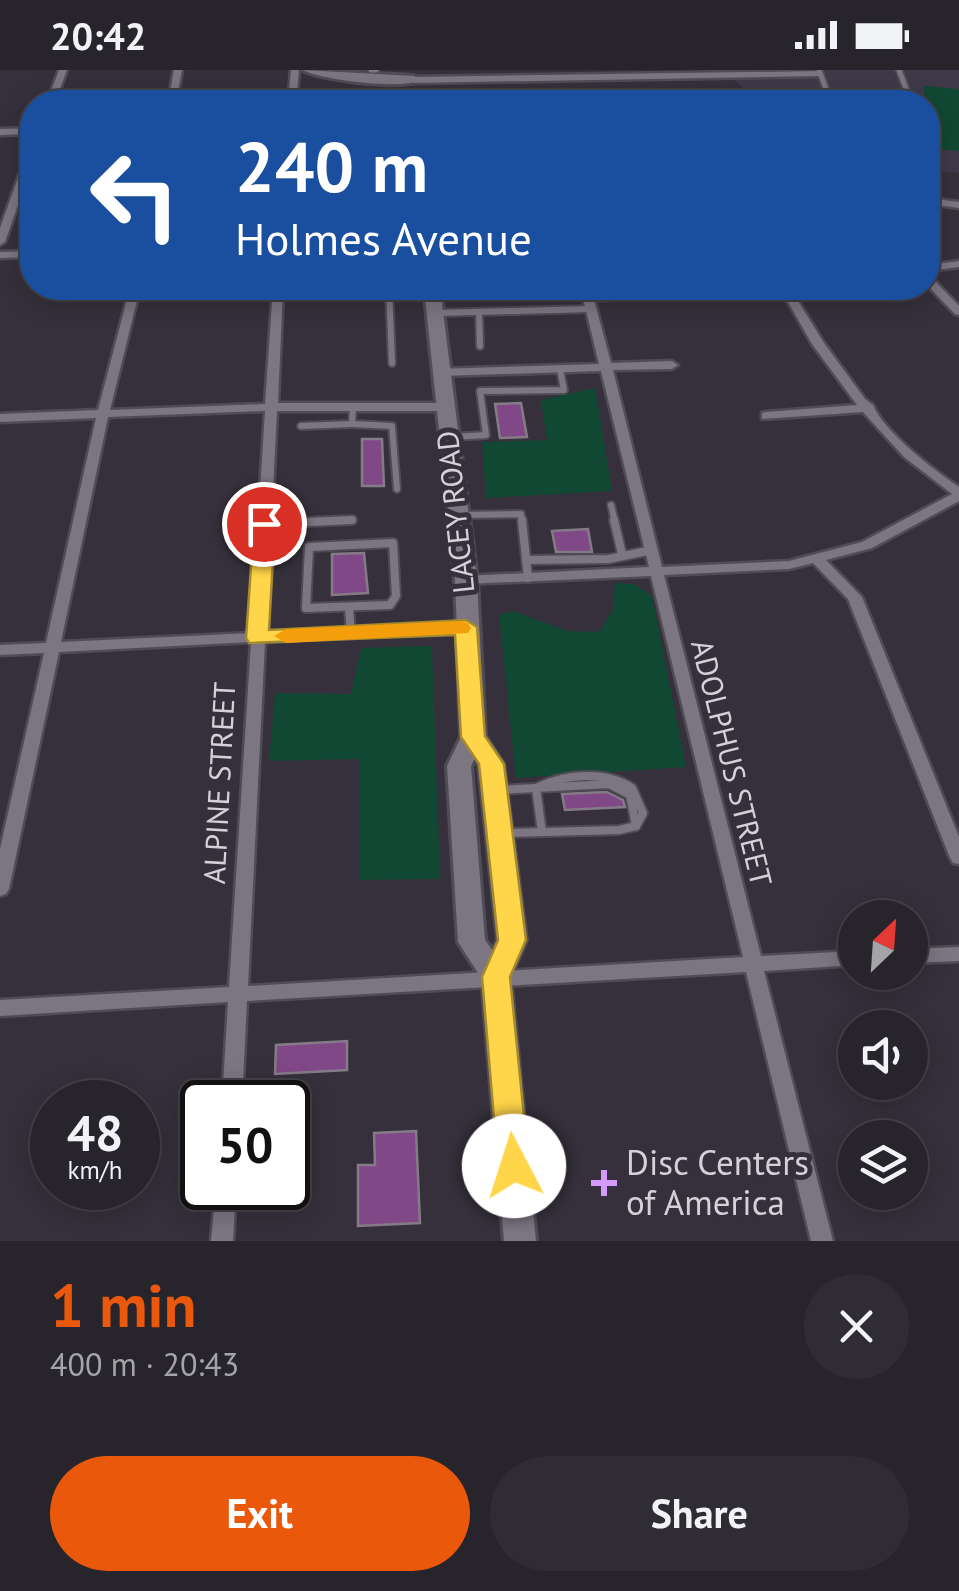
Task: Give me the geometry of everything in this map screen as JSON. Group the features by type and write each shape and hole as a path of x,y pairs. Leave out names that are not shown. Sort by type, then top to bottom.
{"main road":[{"path":"309,70 415,80"},
{"name":"LACEY ROAD","path":"433,300 466,580 473,737 459,766 472,942 496,977"},
{"name":"LACEY ROAD","path":"473,737 492,764 512,940 496,977 520,1241"}],"street":[{"path":"415,80 512,74 819,71"},
{"path":"0,242 20,186"},
{"path":"940,292 959,312"},
{"path":"0,889 102,414 132,300"},
{"name":"ALPINE STREET","path":"233,1080 277,300"},
{"name":"ADOLPHUS STREET","path":"593,300 604,368 822,1241"},
{"path":"466,580 762,568 867,544 959,495 905,453 810,334 792,300"},
{"path":"440,372 672,366"},
{"path":"0,418 271,408 444,407"},
{"path":"766,416 870,408"},
{"path":"816,558 855,597 959,858"},
{"path":"0,650 466,627"},
{"path":"928,955 959,954"},
{"path":"0,1008 838,959"},
{"path":"222,1241 224,1210"}],"lane":[{"path":"389,300 392,363"},
{"path":"435,313 577,300"},
{"path":"478,312 480,346"},
{"path":"448,437 486,436 480,391 564,390 560,369"},
{"path":"352,424 353,407"},
{"path":"301,426 392,426 397,488"},
{"path":"610,505 622,554"},
{"path":"458,516 521,514 528,578"},
{"path":"264,524 352,520"},
{"path":"393,542 396,596 390,605 350,609 306,608 309,547 393,542"},
{"path":"526,560 608,559 652,550"},
{"path":"350,609 352,633"},
{"path":"494,791 536,788 547,780 618,780 638,794 643,813 636,826 619,830 499,833"},
{"path":"536,788 542,832"}],"shaded area":[{"path":"722,70 959,70 959,173 940,171 940,90 745,90"}],"green space":[{"path":"923,86 959,89 959,151 940,150 940,90 924,90"},
{"path":"595,388 612,491 486,498 482,442 547,440 541,400"},
{"path":"615,583 634,584 652,596 686,767 516,778 499,615 513,611 567,631 599,632 613,609"},
{"path":"432,646 440,879 359,880 359,759 269,761 275,693 351,694 361,648"}],"building":[{"path":"521,403 527,437 500,438 495,404"},
{"path":"362,439 382,439 384,486 362,486"},
{"path":"588,529 592,552 556,552 552,531"},
{"path":"364,553 368,593 332,595 332,554"},
{"path":"607,792 623,800 625,807 565,810 562,794"},
{"path":"347,1041 347,1070 275,1074 276,1045"},
{"path":"416,1131 420,1223 358,1226 358,1165 375,1165 374,1133"}],"slow traffic":[{"path":"286,636 460,628"}],"place":[{"name":"Disc Centers of America","path":"604,1183"}],"route":[{"path":"264,524 257,638 466,627 473,737 492,764 512,940 496,977 514,1166"}]}
